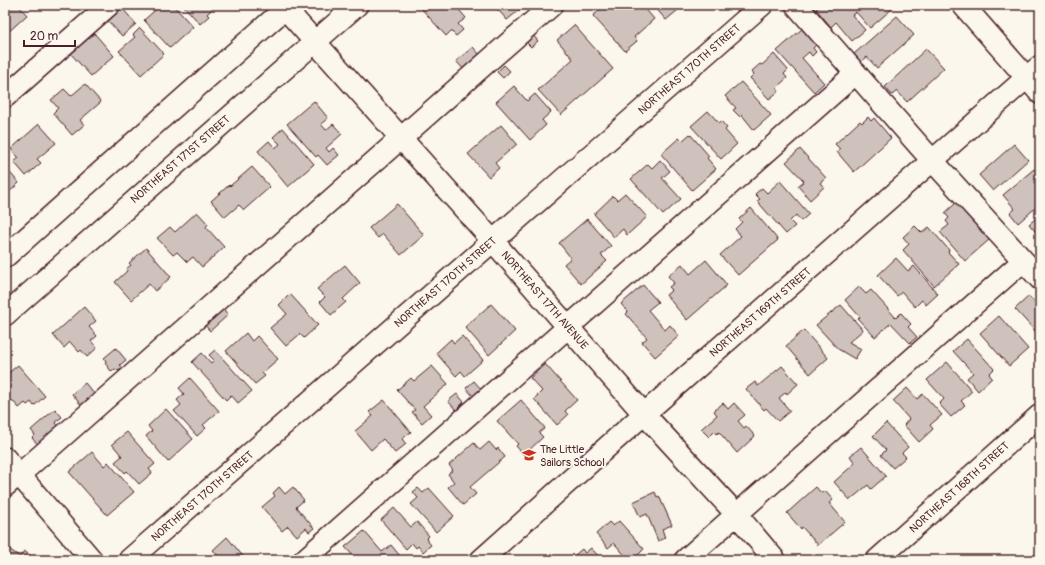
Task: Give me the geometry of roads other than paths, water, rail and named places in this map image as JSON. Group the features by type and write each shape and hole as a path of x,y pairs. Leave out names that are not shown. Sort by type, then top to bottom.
{"street":[{"path":"5,97 109,5"},
{"name":"NORTHEAST 171ST STREET","path":"5,315 357,5"},
{"path":"12,480 40,457 552,5"},
{"name":"NORTHEAST 170TH STREET","path":"129,560 492,240 762,5"},
{"path":"796,5 1040,280"},
{"path":"963,5 1036,79"},
{"path":"5,257 285,6"},
{"name":"NORTHEAST 17TH AVENUE","path":"285,6 314,43 492,240 644,414 737,515 775,560"},
{"path":"304,560 856,73"},
{"name":"NORTHEAST 169TH STREET","path":"481,560 932,160 1036,79"},
{"path":"685,560 1023,261"},
{"name":"NORTHEAST 168TH STREET","path":"877,560 1040,415"},
{"path":"5,458 12,480 92,560"}],"place":[{"name":"The Little Sailors School","path":"529,455"}]}
